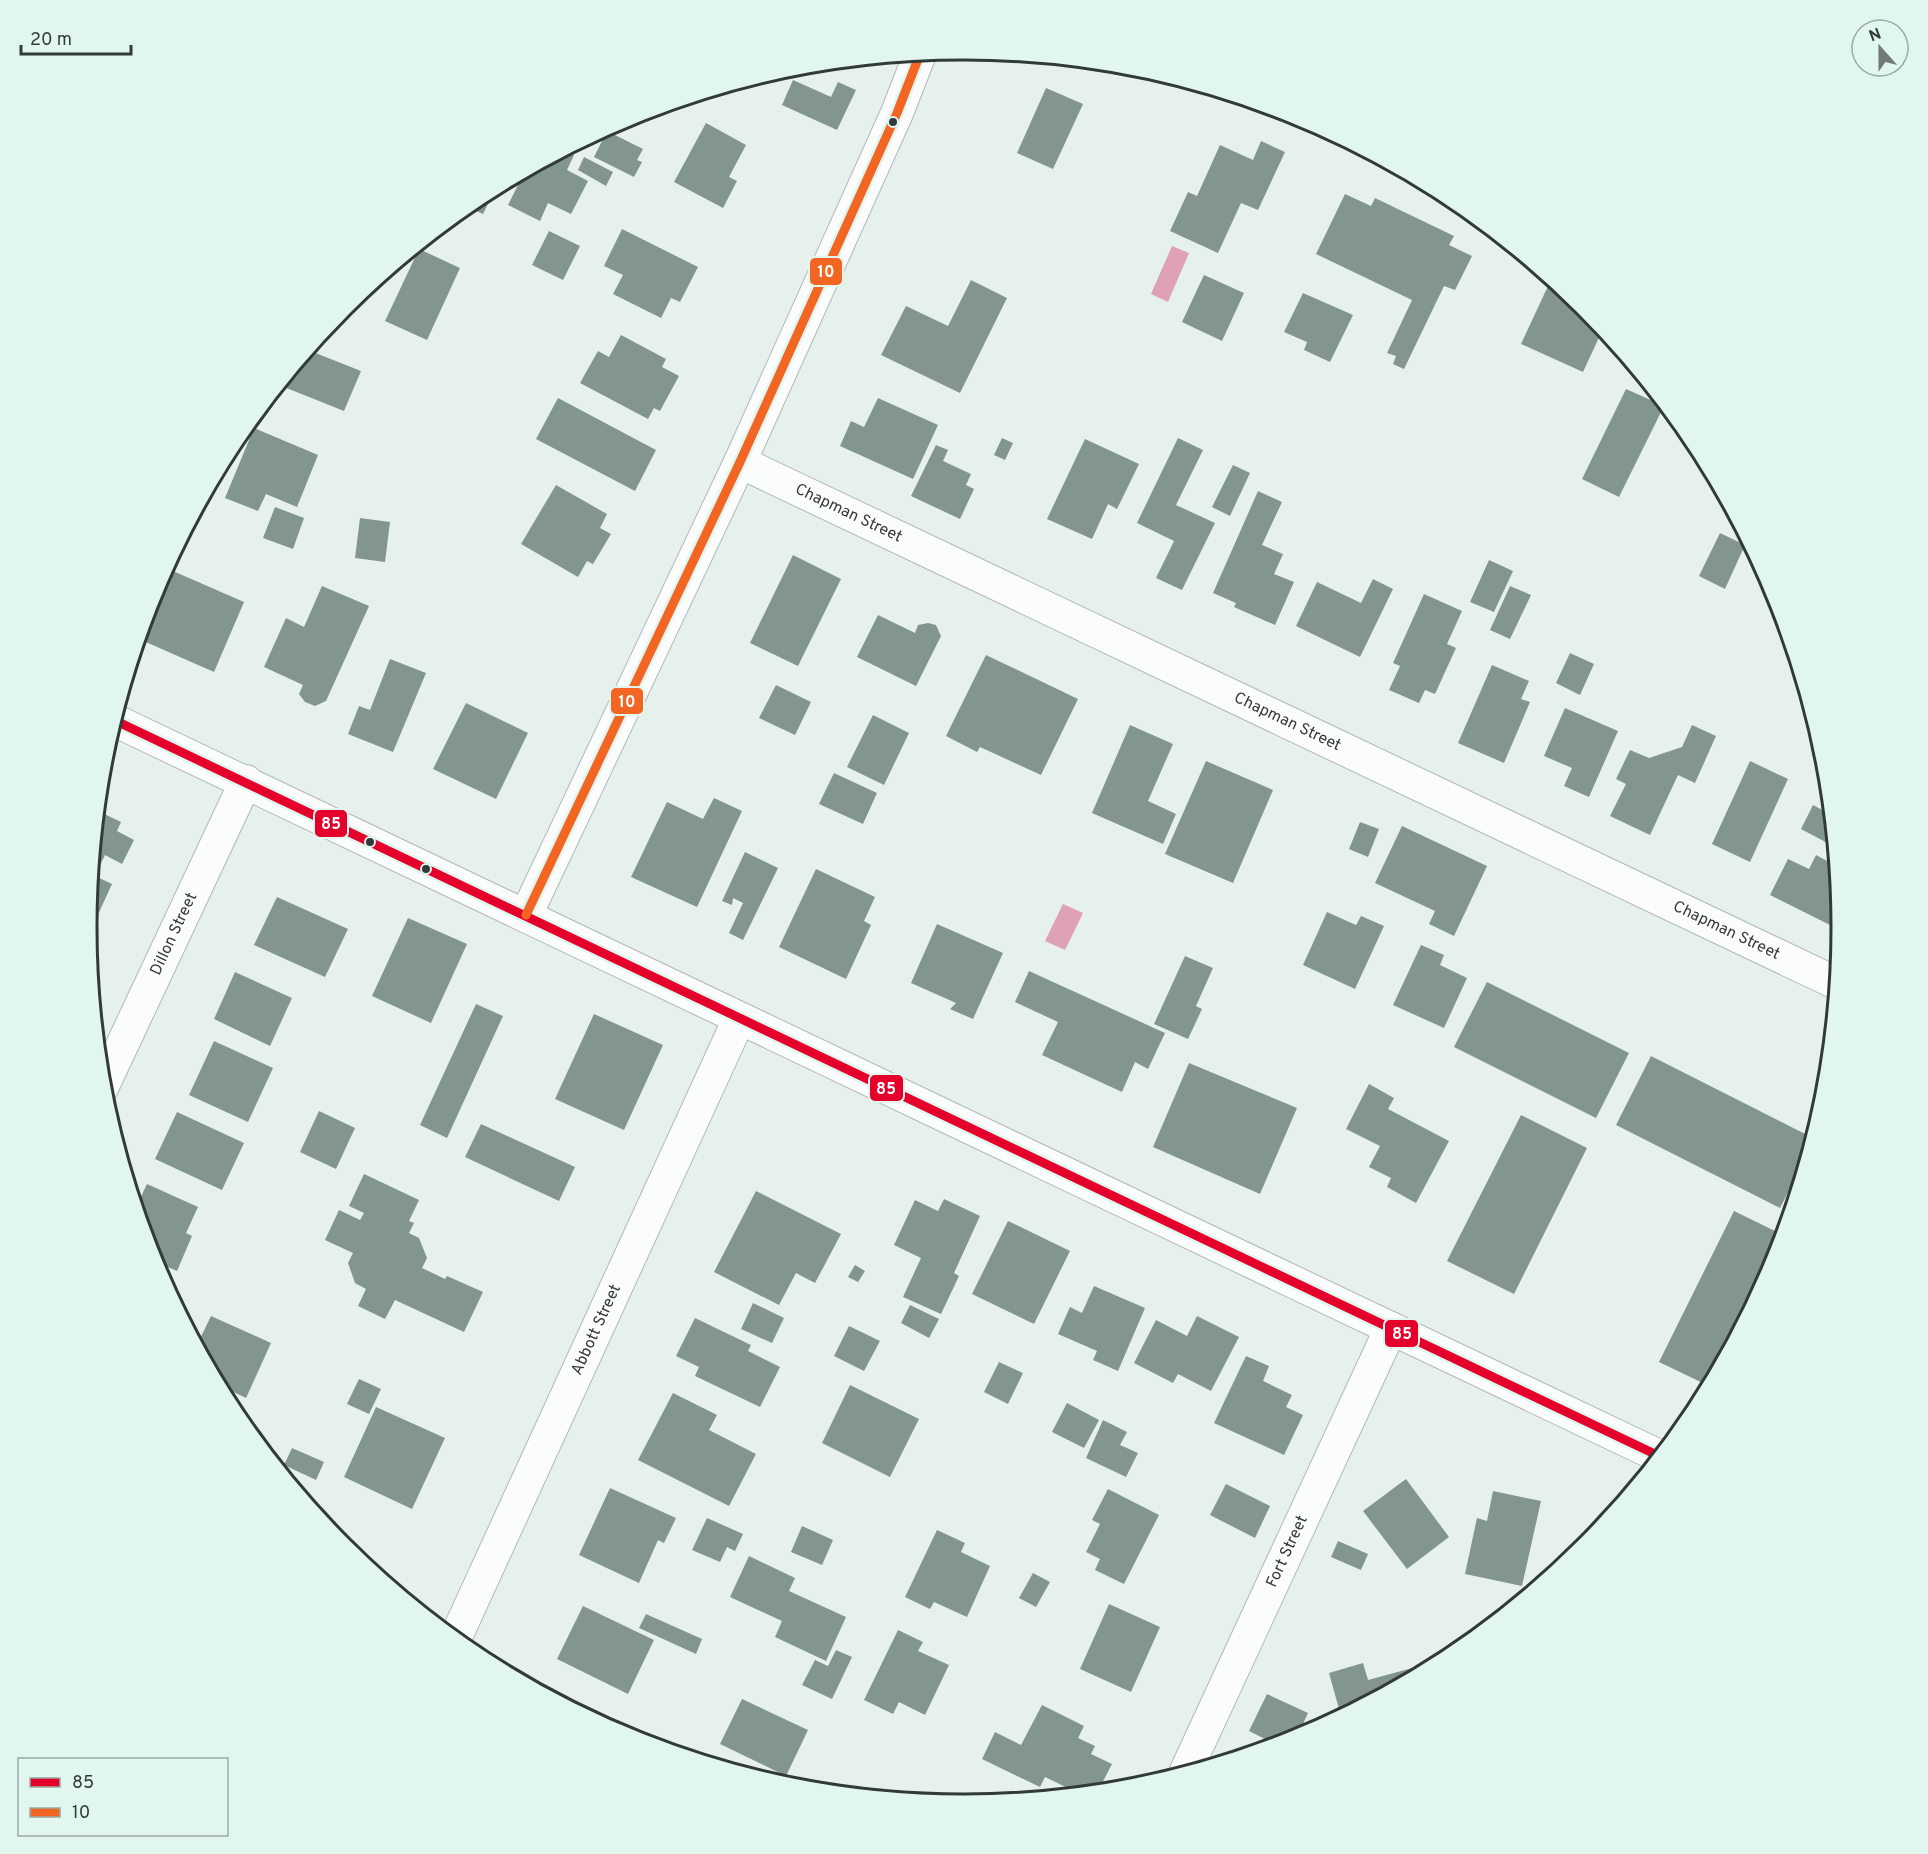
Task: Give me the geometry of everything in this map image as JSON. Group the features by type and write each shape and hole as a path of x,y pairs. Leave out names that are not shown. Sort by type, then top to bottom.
{"street":[{"path":"526,915 740,462 897,113 917,62"},
{"name":"Chapman Street","path":"740,462 1829,980"},
{"path":"122,724 1653,1453"},
{"name":"Dillon Street","path":"110,1072 246,781"},
{"name":"Abbott Street","path":"459,1631 739,1019"},
{"name":"Fort Street","path":"1189,1764 1391,1328"}],"shaded area":[{"path":"1172,246 1189,253 1168,302 1151,294"},
{"path":"1063,904 1083,913 1065,950 1045,941"}],"building":[{"path":"793,80 831,97 838,82 856,90 837,130 782,105"},
{"path":"1046,88 1083,104 1053,169 1017,153"},
{"path":"706,123 746,145 729,177 737,181 723,208 674,182"},
{"path":"614,134 643,149 637,160 642,162 634,177 594,157 603,139"},
{"path":"1261,141 1285,152 1258,210 1241,203 1218,253 1170,231 1188,192 1197,196 1220,145 1253,160"},
{"path":"572,154 574,155 567,170 588,181 571,214 548,203 540,221 508,205 519,183"},
{"path":"584,157 613,172 606,186 578,170"},
{"path":"1345,194 1371,206 1375,198 1454,236 1449,245 1472,256 1455,290 1444,286 1404,369 1393,364 1396,356 1387,353 1412,300 1316,254"},
{"path":"489,202 483,214 476,211"},
{"path":"622,229 698,267 680,302 671,298 661,318 613,294 623,275 604,266"},
{"path":"549,231 580,246 563,280 532,265"},
{"path":"422,250 460,268 427,340 385,321 416,255"},
{"path":"1204,275 1244,293 1222,341 1182,322"},
{"path":"971,280 1007,298 960,393 881,355 906,306 948,326"},
{"path":"1548,286 1599,337 1583,372 1521,344"},
{"path":"1303,293 1353,315 1330,362 1304,350 1307,342 1284,332"},
{"path":"621,335 666,359 662,367 679,376 660,411 654,408 648,419 580,383 598,351 609,357"},
{"path":"314,353 361,371 344,411 285,388"},
{"path":"1626,389 1654,401 1661,412 1619,497 1582,479"},
{"path":"558,398 656,450 635,491 536,439"},
{"path":"878,398 938,425 913,479 840,446 851,421 864,427"},
{"path":"255,428 318,455 297,507 266,494 258,511 225,498"},
{"path":"1002,438 1013,443 1005,460 994,455"},
{"path":"1178,438 1203,450 1176,505 1215,523 1182,590 1156,578 1174,541 1137,523"},
{"path":"1085,439 1139,464 1117,509 1108,504 1092,539 1047,519"},
{"path":"936,445 948,450 943,461 971,474 966,485 974,489 960,519 911,496"},
{"path":"1233,465 1250,473 1230,516 1212,507"},
{"path":"556,485 607,514 600,528 611,534 593,564 587,561 578,577 521,544"},
{"path":"1258,491 1282,502 1262,545 1283,554 1274,574 1294,582 1275,625 1234,607 1236,603 1213,593"},
{"path":"275,507 304,518 293,549 263,538"},
{"path":"360,518 390,522 385,562 355,558"},
{"path":"1720,533 1742,543 1744,548 1725,589 1699,576"},
{"path":"793,555 841,579 798,666 750,643"},
{"path":"1489,560 1513,571 1494,612 1470,602"},
{"path":"174,571 244,602 214,672 145,642"},
{"path":"1373,579 1393,589 1360,657 1296,626 1317,582 1361,603"},
{"path":"322,586 369,606 326,701 315,706 305,702 299,694 303,685 264,667 286,618 304,627"},
{"path":"1510,586 1531,595 1510,639 1490,630"},
{"path":"1424,594 1462,611 1447,644 1456,648 1435,694 1425,690 1419,703 1389,690 1400,666 1393,663"},
{"path":"878,615 915,633 918,625 928,623 936,625 941,636 916,686 857,657"},
{"path":"1570,653 1594,664 1580,695 1556,683"},
{"path":"986,655 1078,699 1041,775 980,747 977,752 946,736"},
{"path":"390,659 426,673 393,752 348,734 359,706 370,710"},
{"path":"1492,665 1529,681 1521,699 1530,702 1504,763 1458,743"},
{"path":"776,685 811,702 795,735 759,718"},
{"path":"466,703 528,733 496,799 433,769"},
{"path":"1565,708 1618,731 1589,797 1564,786 1572,768 1544,756"},
{"path":"873,715 909,733 884,785 847,767"},
{"path":"1130,725 1173,744 1148,801 1176,814 1163,844 1092,813"},
{"path":"1692,725 1716,736 1695,783 1678,775 1650,835 1610,816 1626,784 1616,779 1630,750 1649,758 1682,747"},
{"path":"1206,761 1273,790 1233,883 1165,854"},
{"path":"1750,761 1788,779 1750,862 1712,844"},
{"path":"834,773 877,793 863,824 819,804"},
{"path":"714,798 742,811 697,907 631,877 667,802 703,819"},
{"path":"1813,805 1823,810 1827,843 1801,829"},
{"path":"104,814 121,822 117,831 134,840 122,864 105,855 99,867"},
{"path":"1360,822 1379,829 1368,857 1349,849"},
{"path":"1402,826 1487,866 1454,936 1429,924 1435,911 1375,883"},
{"path":"745,852 778,868 743,940 729,933 743,903 733,898 732,905 722,901"},
{"path":"1816,855 1828,861 1831,925 1770,895 1788,859 1809,869"},
{"path":"816,869 875,897 864,921 871,925 846,979 779,947"},
{"path":"99,878 112,884 97,916"},
{"path":"277,897 348,929 325,977 254,945"},
{"path":"1327,912 1356,925 1361,916 1384,926 1355,989 1303,965"},
{"path":"408,918 467,944 431,1023 372,996"},
{"path":"937,924 1003,953 973,1019 950,1009 956,1003 911,983"},
{"path":"1421,945 1444,955 1440,965 1467,978 1444,1028 1393,1005"},
{"path":"1185,956 1213,968 1196,1006 1202,1009 1188,1039 1154,1024"},
{"path":"1029,971 1165,1033 1148,1069 1135,1062 1122,1092 1042,1055 1058,1022 1015,1002"},
{"path":"235,972 292,998 270,1046 214,1019"},
{"path":"1487,982 1629,1053 1596,1118 1454,1047"},
{"path":"476,1004 503,1016 447,1138 420,1125"},
{"path":"594,1014 663,1045 624,1130 555,1099"},
{"path":"214,1041 273,1068 248,1122 189,1095"},
{"path":"1651,1056 1805,1134 1790,1188 1780,1208 1616,1125"},
{"path":"1189,1063 1297,1108 1260,1194 1153,1147"},
{"path":"1369,1084 1394,1098 1388,1109 1449,1141 1416,1203 1387,1187 1391,1178 1369,1167 1380,1146 1346,1129"},
{"path":"319,1111 355,1128 336,1169 300,1152"},
{"path":"177,1112 244,1143 222,1190 155,1159"},
{"path":"1521,1115 1587,1148 1514,1294 1447,1261"},
{"path":"481,1124 575,1167 559,1201 465,1157"},
{"path":"364,1174 419,1200 409,1221 414,1223 409,1233 419,1238 427,1258 422,1268 445,1279 447,1276 483,1292 464,1332 395,1300 385,1319 358,1306 366,1289 355,1283 348,1263 353,1253 325,1240 339,1210 360,1220 364,1213 349,1206"},
{"path":"147,1184 198,1207 186,1233 192,1236 177,1271 166,1266 141,1198"},
{"path":"756,1191 841,1234 815,1283 796,1273 779,1305 714,1272"},
{"path":"944,1199 980,1216 954,1273 959,1276 941,1314 903,1297 921,1258 894,1245 915,1200 938,1211"},
{"path":"1734,1211 1775,1231 1742,1310 1701,1382 1659,1362"},
{"path":"1008,1221 1070,1251 1034,1324 972,1294"},
{"path":"855,1265 865,1271 858,1282 848,1277"},
{"path":"1094,1286 1145,1308 1118,1371 1093,1360 1097,1351 1058,1334 1070,1307 1082,1313"},
{"path":"753,1303 784,1318 772,1343 741,1329"},
{"path":"910,1305 939,1319 929,1338 901,1323"},
{"path":"211,1316 271,1343 246,1398 232,1391 201,1337"},
{"path":"1197,1316 1239,1337 1211,1391 1178,1374 1173,1383 1134,1363 1156,1320 1187,1336"},
{"path":"695,1318 751,1345 748,1351 780,1367 760,1407 695,1376 699,1367 676,1356"},
{"path":"849,1326 880,1341 864,1371 834,1356"},
{"path":"1246,1356 1269,1366 1263,1381 1292,1395 1286,1407 1303,1415 1284,1455 1214,1423"},
{"path":"999,1362 1023,1373 1008,1404 984,1392"},
{"path":"359,1379 381,1389 369,1414 347,1404"},
{"path":"850,1385 919,1419 890,1477 822,1443"},
{"path":"673,1393 717,1415 709,1430 756,1454 729,1506 638,1460"},
{"path":"1067,1403 1099,1420 1084,1448 1052,1432"},
{"path":"376,1407 445,1438 412,1509 344,1477"},
{"path":"1103,1420 1127,1432 1120,1445 1138,1453 1126,1477 1086,1458"},
{"path":"292,1448 324,1462 316,1480 284,1465"},
{"path":"1406,1479 1449,1537 1407,1569 1363,1511"},
{"path":"1226,1484 1270,1506 1255,1538 1210,1515"},
{"path":"610,1488 676,1518 664,1543 658,1540 639,1583 579,1555"},
{"path":"1108,1489 1159,1515 1124,1584 1095,1570 1100,1559 1086,1552 1100,1524 1092,1520"},
{"path":"1493,1491 1541,1501 1522,1586 1465,1574 1477,1518 1487,1521"},
{"path":"707,1518 743,1534 735,1551 727,1547 720,1562 692,1550"},
{"path":"802,1526 833,1540 822,1565 791,1552"},
{"path":"937,1530 965,1543 961,1552 990,1566 967,1617 934,1602 930,1609 905,1597"},
{"path":"1338,1541 1368,1554 1361,1570 1331,1557"},
{"path":"749,1556 795,1578 789,1591 846,1617 826,1661 775,1637 782,1621 730,1597"},
{"path":"1033,1573 1050,1582 1036,1607 1019,1598"},
{"path":"1109,1604 1160,1627 1131,1692 1080,1669"},
{"path":"583,1606 654,1640 628,1694 557,1659"},
{"path":"646,1614 702,1639 696,1654 639,1628"},
{"path":"898,1630 923,1642 918,1651 949,1665 925,1715 899,1702 893,1714 864,1700"},
{"path":"836,1650 852,1657 832,1699 802,1685 815,1660 828,1666"},
{"path":"1363,1663 1368,1680 1414,1667 1339,1709 1329,1673"},
{"path":"1267,1694 1308,1713 1302,1725 1266,1739 1249,1731"},
{"path":"742,1699 808,1730 786,1775 720,1744"},
{"path":"1042,1705 1084,1726 1078,1738 1095,1746 1091,1754 1112,1764 1102,1782 1067,1788 1045,1777 1040,1787 982,1759 995,1732 1021,1745"}],"transit line":[{"name":"10","path":"526,915 740,462 897,113 917,62"},
{"name":"85","path":"122,724 1653,1453"}]}
